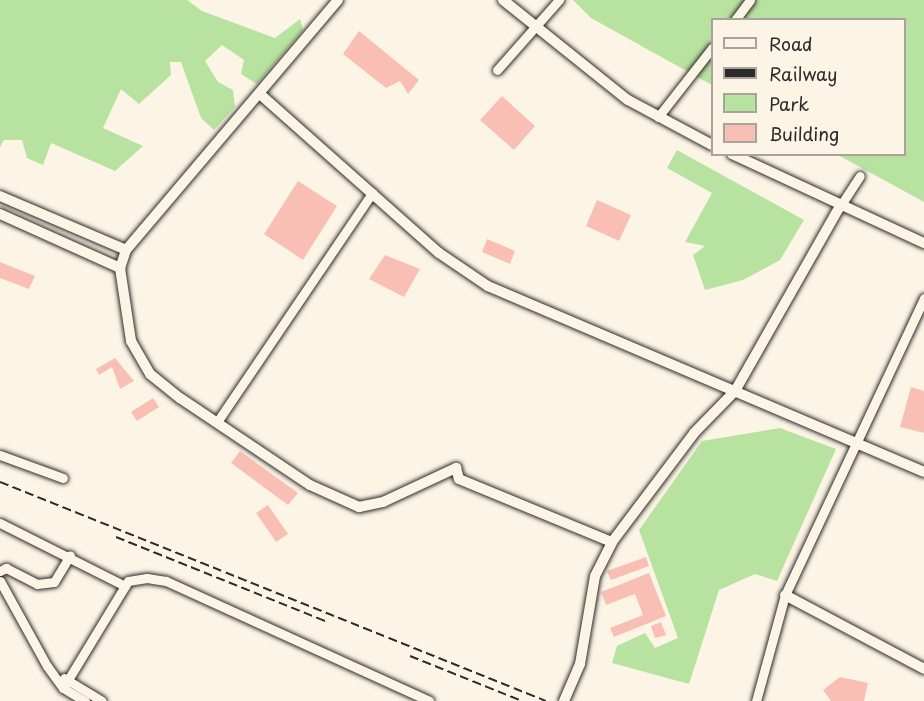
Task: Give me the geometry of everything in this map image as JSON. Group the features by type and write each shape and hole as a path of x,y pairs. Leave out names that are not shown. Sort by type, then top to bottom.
{"street":[{"path":"338,0 261,95 126,250 120,268 124,316 150,374 310,485 358,507 383,502 456,468 459,479 612,542"},
{"path":"503,0 658,117 711,144"},
{"path":"496,70 559,0"},
{"path":"736,18 750,0"},
{"path":"658,117 711,49"},
{"path":"261,95 439,254 488,286 924,472"},
{"path":"736,156 839,208 924,243"},
{"path":"564,701 580,664 595,576 612,542 694,433 735,391 839,208 861,176"},
{"path":"217,422 372,193"},
{"path":"0,196 126,250"},
{"path":"0,213 120,268"},
{"path":"756,701 785,595 924,298"},
{"path":"0,455 63,478"},
{"path":"0,523 70,555 125,586"},
{"path":"0,571 6,568 38,584 54,582 70,555"},
{"path":"65,684 125,586 147,578 166,581 429,701"},
{"path":"0,581 47,666 85,701"},
{"path":"785,595 924,669"},
{"path":"65,684 102,701"}],"green space":[{"path":"0,0 187,0 202,11 275,38 300,19 303,30 257,84 241,74 244,60 222,45 205,61 218,82 233,90 235,107 214,130 201,118 181,62 170,62 171,75 139,104 121,89 103,128 143,146 115,171 51,143 43,165 27,158 22,140 4,140 0,147"},
{"path":"573,0 924,0 924,202 840,156 906,156 906,18 711,18 711,84 591,18"},
{"path":"677,150 804,220 780,260 743,280 705,290 693,255 705,246 685,242 712,193 667,168"},
{"path":"780,428 836,449 777,581 755,574 719,590 689,684 612,663 617,646 645,633 655,648 678,638 639,530 702,441"}],"building":[{"path":"359,31 419,80 408,94 400,81 386,88 343,54"},
{"path":"502,96 535,126 514,150 480,120"},
{"path":"298,181 337,206 303,260 264,234"},
{"path":"597,200 631,215 619,241 586,226"},
{"path":"487,239 515,251 510,264 482,252"},
{"path":"385,255 420,269 404,297 369,279"},
{"path":"0,262 35,276 29,289 0,278"},
{"path":"115,358 134,381 120,389 112,367 99,375 96,369"},
{"path":"911,387 924,391 924,433 900,427"},
{"path":"153,398 159,407 137,421 131,412"},
{"path":"240,451 298,493 288,505 231,463"},
{"path":"268,505 288,534 276,542 256,513"},
{"path":"646,557 649,566 611,580 607,571"},
{"path":"649,573 666,616 614,637 610,628 643,615 635,594 606,605 601,592"},
{"path":"661,622 666,635 655,638 651,626"},
{"path":"840,677 868,683 864,701 831,701 823,690"}],"railway":[{"path":"0,482 546,701"},
{"path":"116,537 327,622"},
{"path":"410,656 522,701"}]}
